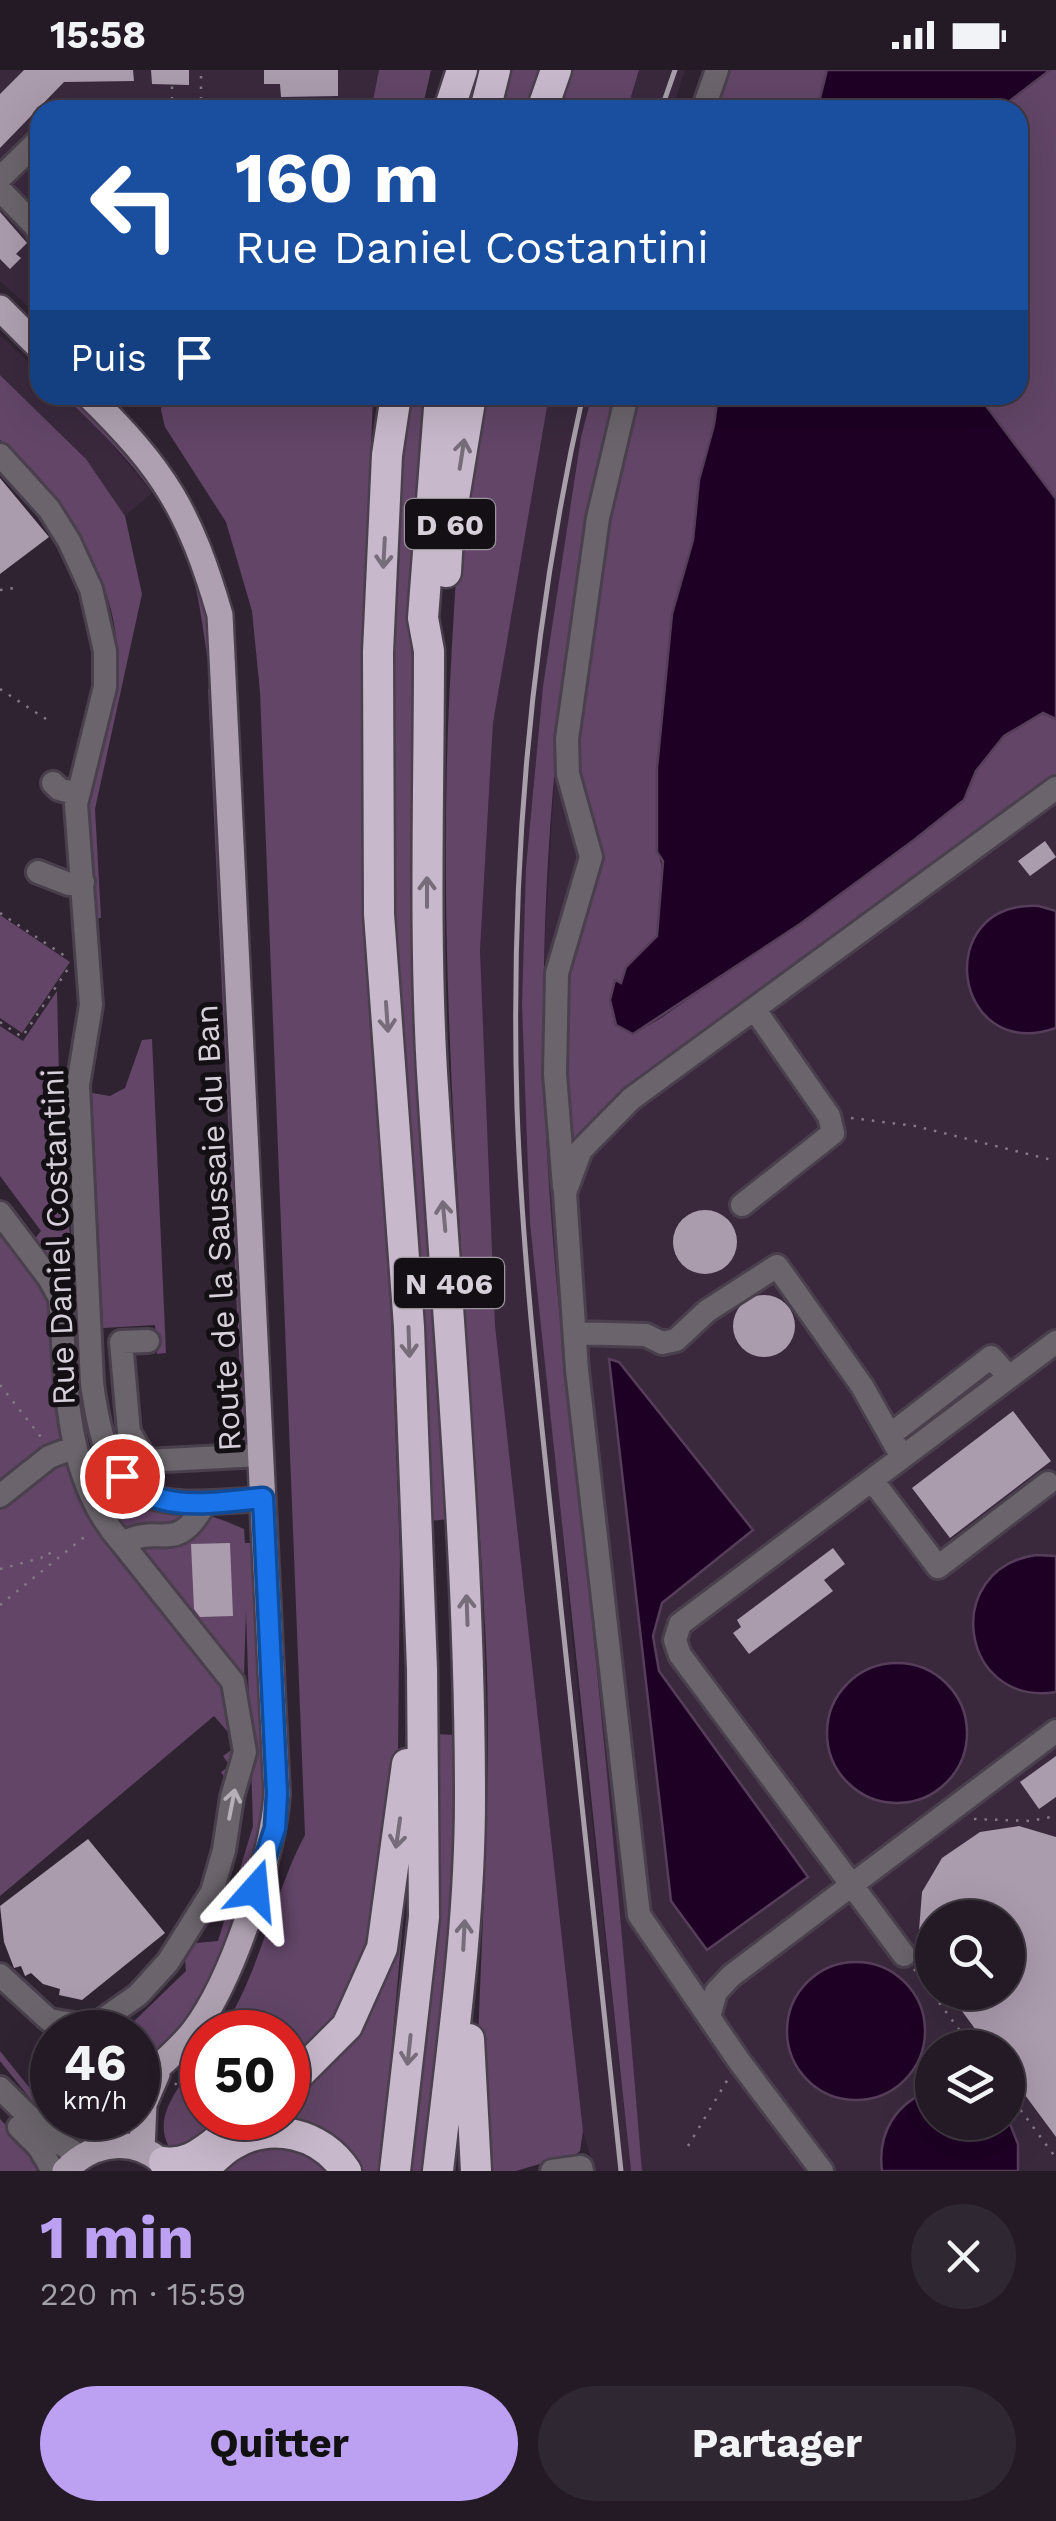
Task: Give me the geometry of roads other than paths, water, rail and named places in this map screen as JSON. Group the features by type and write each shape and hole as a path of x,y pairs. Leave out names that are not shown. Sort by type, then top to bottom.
{"highway":[{"path":"448,70 450,100"},
{"path":"453,100 462,70"},
{"path":"487,100 494,70"},
{"path":"546,100 556,70"},
{"name":"N 406","path":"394,405 387,455 378,652 379,914 409,1326 422,1669 424,1917 395,2171"},
{"name":"N 406","path":"438,2171 461,1984 470,1802 468,1623 452,1316 432,1070 427,912 429,651 423,618 439,405"},
{"name":"D 60","path":"429,651 443,625 448,535 470,405"},
{"path":"310,2063 347,2026 382,1948 406,1775 412,1690 422,1669"},
{"path":"461,1984 468,2016 476,2171"},
{"path":"201,2171 232,2145 259,2133 287,2132 316,2142 346,2171"},
{"path":"159,2161 178,2164 217,2140"}],"main road":[{"path":"0,308 30,338"},
{"name":"Route de la Saussaie du Ban","path":"98,405 133,439 168,484 200,547 220,615 277,1794 275,1828 215,1998 166,2078 156,2084 144,2104 159,2161"},
{"name":"Route de la Saussaie du Ban","path":"160,2080 166,2078"},
{"path":"82,2158 122,2144 159,2161"}],"street":[{"path":"708,100 718,70"},
{"path":"0,178 30,148"},
{"path":"0,190 30,221"},
{"path":"625,405 598,518 567,740 568,774 592,858 556,973 554,1074 575,1333 639,1916 822,2171"},
{"name":"Rue Daniel Costantini","path":"0,454 48,509 69,542 97,608 106,666 78,746 77,794 91,1004 78,1085 92,1384 98,1426 108,1460 137,1492 176,1504 263,1498"},
{"path":"53,783 77,794"},
{"path":"565,1193 581,1150 631,1099 1056,788"},
{"path":"38,872 68,884 83,882"},
{"path":"742,1204 834,1133 830,1116 754,1010"},
{"path":"0,1214 60,1298 73,1448 104,1523 233,1682 245,1752 212,1892 168,1962 119,2010"},
{"path":"575,1333 646,1335 662,1344 676,1340 707,1311 777,1266 817,1319 902,1458"},
{"path":"148,1340 121,1342 129,1432 146,1462 261,1455"},
{"path":"904,1955 680,1655 675,1640 680,1624 1056,1342"},
{"path":"890,1435 992,1357 1009,1377"},
{"path":"0,1496 49,1456 73,1448"},
{"path":"872,1480 938,1567 1048,1483"},
{"path":"122,1543 181,1534 194,1523 204,1503"},
{"path":"709,2017 716,1992 730,1976 1056,1731"},
{"path":"0,1976 39,2010"},
{"path":"0,2088 50,2136 82,2158"},
{"path":"0,2106 39,2147 54,2171"},
{"path":"552,2171 567,2166 582,2167 582,2171"}],"railway":[{"path":"664,100 675,70"},
{"path":"581,405 550,571 528,749 517,929 517,1108 535,1359 621,2171"}]}
